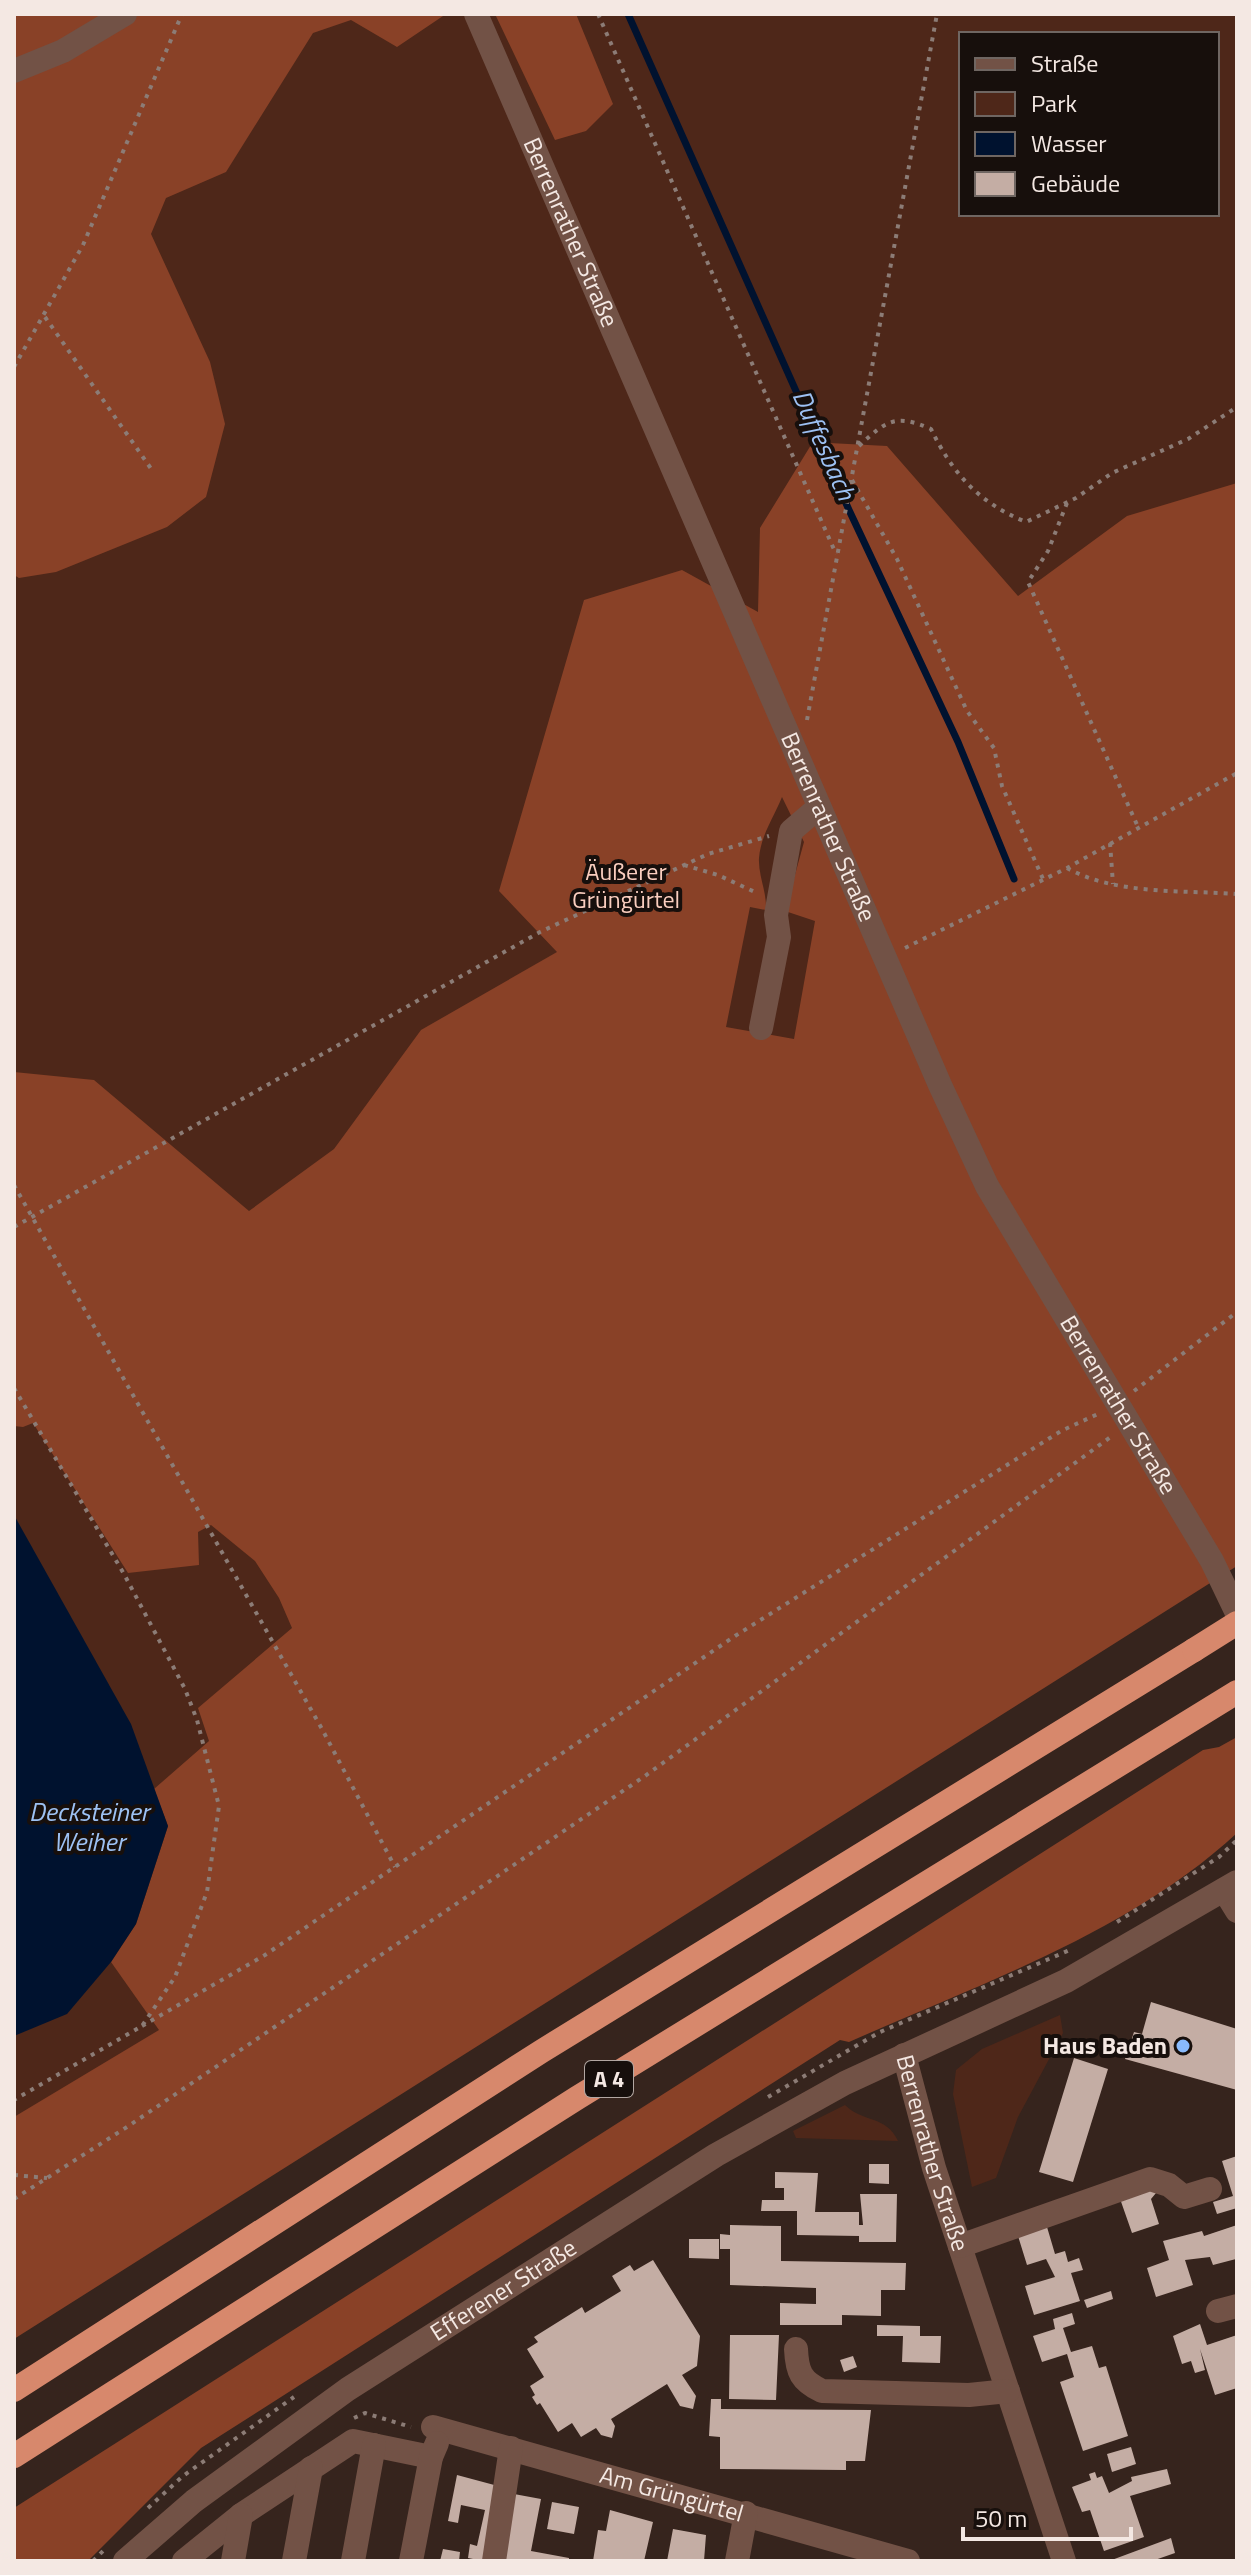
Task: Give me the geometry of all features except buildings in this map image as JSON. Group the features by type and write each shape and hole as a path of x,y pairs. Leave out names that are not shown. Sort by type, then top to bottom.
{"highway":[{"name":"A 4","path":"14,2390 542,2051 1237,1623"},
{"name":"A 4","path":"14,2456 577,2098 1237,1692"}],"street":[{"path":"14,71 63,51 125,14"},
{"name":"Berrenrather Straße","path":"476,14 885,959 987,1186 1212,1561 1237,1613"},
{"path":"761,1028 779,937 776,911 791,831 819,807"},
{"path":"1230,1886 1237,1911"},
{"name":"Berrenrather Straße","path":"1064,2561 934,2168 904,2055 1066,1981 1230,1886"},
{"name":"Efferener Straße","path":"125,2561 206,2492 348,2389 716,2155 904,2055"},
{"path":"960,2246 1150,2179 1169,2185 1184,2197 1210,2189"},
{"path":"796,2349 797,2371 807,2384 822,2391 969,2395 1008,2391"},
{"name":"Am Grüngürtel","path":"431,2457 438,2428 908,2561"},
{"path":"184,2561 241,2515 353,2441 431,2457 411,2561"},
{"path":"353,2561 374,2445"},
{"path":"494,2561 511,2448"},
{"path":"294,2561 311,2468"},
{"path":"737,2561 746,2513"},
{"path":"233,2561 241,2515"}],"path":[{"path":"14,367 83,245 182,14"},
{"path":"598,14 837,556"},
{"path":"807,719 937,14"},
{"path":"45,317 152,470"},
{"path":"858,448 884,423 909,419 931,429 947,461 969,488 997,510 1026,522 1067,503 1112,473 1188,439 1237,407"},
{"path":"852,480 897,559 967,711 994,748 1002,786 1043,879"},
{"path":"1067,503 1048,551 1028,582 1138,827"},
{"path":"885,959 1067,868 1237,773"},
{"path":"14,1227 540,932 683,865 791,831"},
{"path":"1110,843 1113,884"},
{"path":"683,865 753,889 776,911"},
{"path":"1067,868 1085,878 1113,884 1237,894"},
{"path":"14,1185 322,1729 395,1867"},
{"path":"14,2100 265,1955 735,1636 1061,1431 1117,1402 1237,1312"},
{"path":"14,1388 124,1574 185,1689 197,1720 219,1806 207,1892 175,1977 142,2026"},
{"path":"14,2199 645,1776 1115,1434"},
{"path":"14,2175 48,2178"}],"green space":[{"name":"Äußerer Grüngürtel","path":"14,14 1237,14 1237,1557 14,2332"},
{"path":"14,14 446,14 397,47 351,20 313,33 226,172 166,198 151,234 210,362 225,424 206,497 167,527 56,572 19,578 14,575"},
{"path":"495,14 576,14 613,104 586,131 555,140"},
{"path":"811,445 887,446 1018,596 1127,516 1237,483 1237,1566 14,2339 14,2117 159,2030 111,1962 136,1924 168,1826 154,1789 209,1741 198,1708 292,1628 279,1598 255,1561 211,1525 198,1532 199,1565 128,1573 33,1423 14,1426 14,1072 94,1080 249,1211 334,1149 421,1030 557,952 499,891 584,600 682,570 758,612 760,528","holes":["782,797 804,842 785,911 815,921 794,1039 726,1027 750,907 766,910 760,850"]},
{"path":"1237,1737 1237,1833 1195,1868 1150,1899 1052,1953 849,2042 840,2040 201,2448 88,2561 14,2561 14,2508 1203,1750 1219,1747"},
{"path":"1060,2015 1063,2033 1018,2117 996,2178 972,2187 953,2094 956,2070 982,2049"},
{"path":"845,2105 887,2127 898,2141 796,2138 793,2131"}],"water":[{"name":"Decksteiner Weiher","path":"14,1515 131,1724 168,1826 136,1924 111,1962 67,2014 14,2036"}],"waterway":[{"name":"Duffesbach","path":"628,14 849,510 958,742 1014,879"}],"place":[{"name":"Haus Baden","path":"1183,2046"}]}
